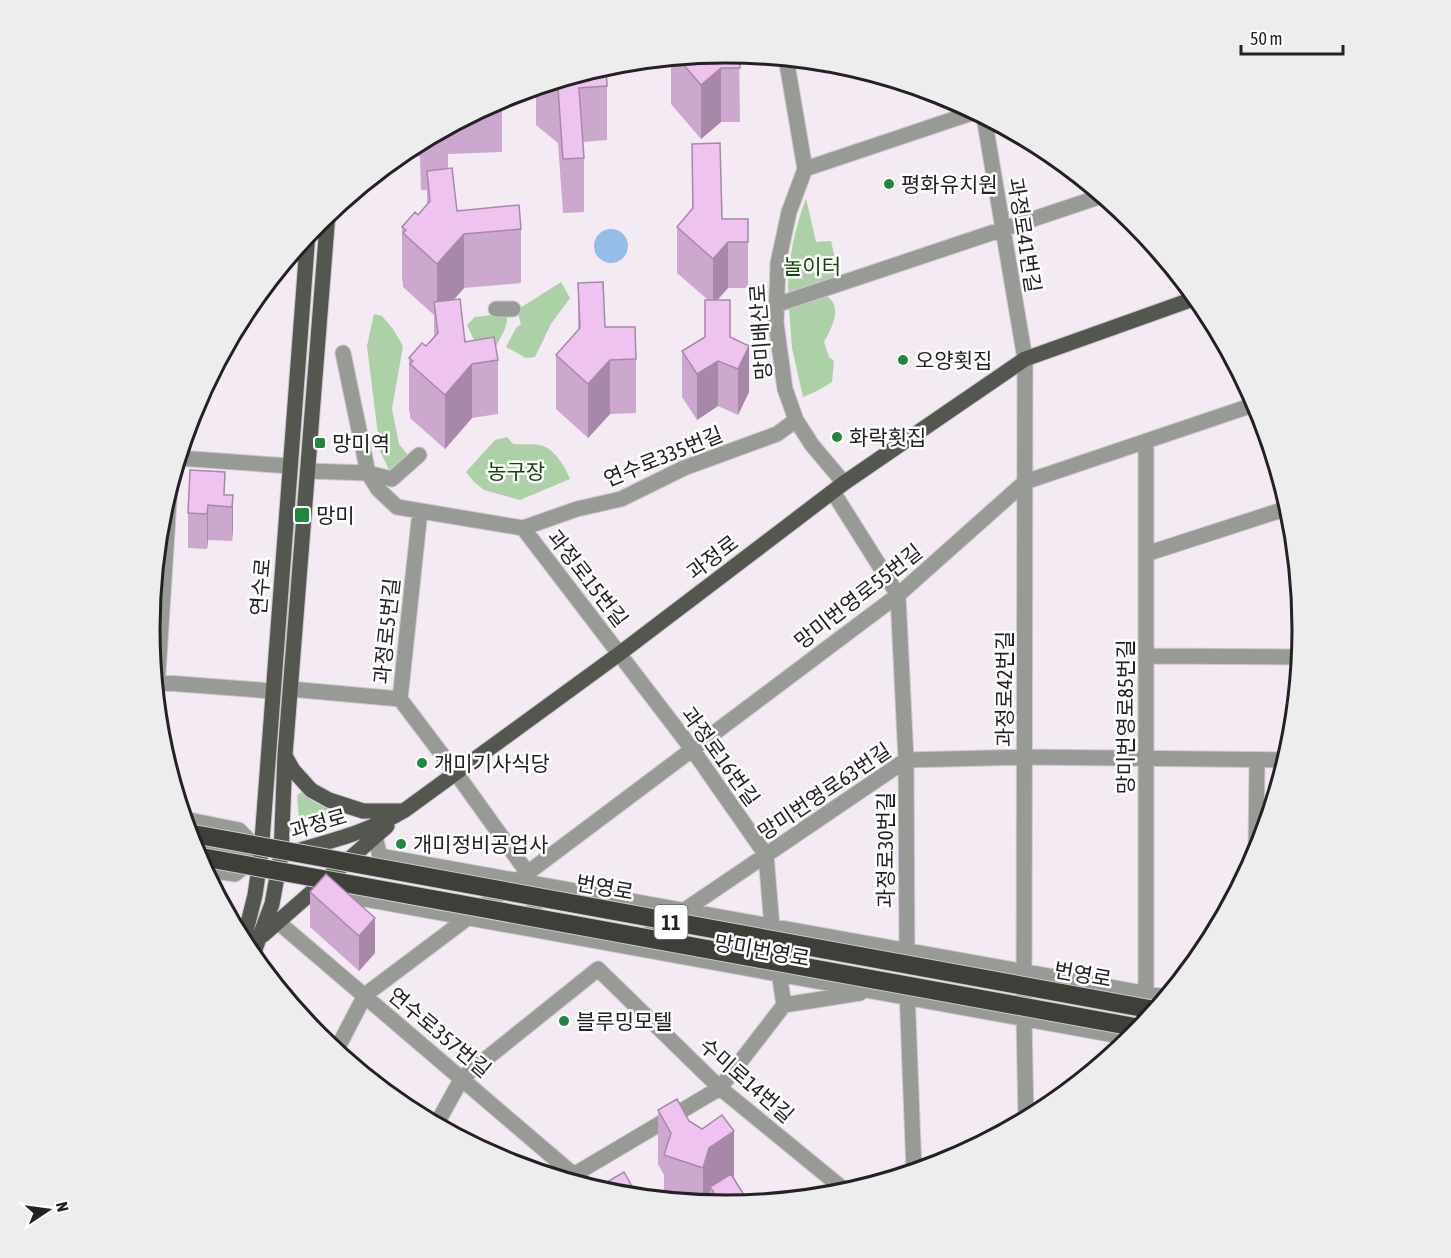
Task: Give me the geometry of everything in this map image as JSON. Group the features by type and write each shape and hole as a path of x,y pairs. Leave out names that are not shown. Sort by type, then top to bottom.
{"highway":[{"name":"번영로","path":"199,835 1145,1008"},
{"name":"번영로","path":"209,858 1129,1026"}],"main road":[{"name":"연수로","path":"257,946 272,904 280,855 285,755 327,227"},
{"name":"연수로","path":"246,930 255,895 261,854 307,249"},
{"name":"과정로","path":"261,854 280,855 347,837 378,826 405,810 619,654 839,487 1025,359 1186,301"},
{"path":"285,755 293,770 311,790 329,800 363,811 405,810"},
{"path":"261,937 405,810"}],"street":[{"path":"787,67 805,169 964,116"},
{"name":"과정로41번길","path":"986,126 1025,359"},
{"name":"망미배산로","path":"805,169 789,212 778,262 776,305 785,389 796,420 839,487"},
{"path":"776,305 1094,199"},
{"path":"496,309 513,309"},
{"path":"343,353 368,473"},
{"name":"과정로42번길","path":"1025,359 1026,1108"},
{"name":"망미번영로55번길","path":"364,995 467,918 526,879 692,749 898,595 1025,482 1246,407"},
{"name":"연수로335번길","path":"368,473 378,489 397,507 523,528 621,499 684,468 777,434 796,420"},
{"name":"망미번영로85번길","path":"1146,441 1146,994"},
{"path":"308,471 368,473 392,479 419,455"},
{"path":"186,459 290,466"},
{"name":"과정로30번길","path":"839,487 898,595 906,760 907,997 914,1163"},
{"name":"과정로5번길","path":"420,511 400,699 456,773 526,879"},
{"path":"1146,554 1279,511"},
{"name":"과정로15번길","path":"523,528 619,654"},
{"name":"과정로16번길","path":"619,654 692,749 766,855"},
{"path":"1146,656 1290,657"},
{"path":"162,683 272,692"},
{"path":"290,689 400,699"},
{"name":"망미번영로63번길","path":"630,947 906,760 1024,757 1276,760"},
{"path":"1256,824 1257,760"},
{"path":"194,821 239,830 261,854"},
{"name":"망미번영로","path":"375,837 380,856 526,879 684,911 1156,996"},
{"path":"203,845 261,854"},
{"path":"214,871 235,874 261,854"},
{"path":"766,855 772,927 784,1005"},
{"path":"526,879 536,931"},
{"name":"망미번영로","path":"314,890 1119,1036"},
{"name":"연수로357번길","path":"278,922 462,1078 562,1171"},
{"path":"440,1118 462,1078 598,969 602,942"},
{"name":"수미로14번길","path":"598,969 720,1088 837,1184"},
{"path":"574,1174 720,1088 784,1005 872,991"},
{"path":"340,1044 364,995"}],"green space":[{"name":"놀이터","path":"806,198 816,242 831,241 840,280 793,296 788,291 791,255 795,232"},
{"path":"561,282 570,298 551,324 535,357 526,358 506,347 516,328 521,324 517,310"},
{"path":"825,295 831,300 835,311 833,323 824,342 829,357 834,361 832,382 803,397 792,348 789,307"},
{"path":"507,313 505,329 494,353 478,349 467,325 475,317"},
{"path":"374,314 382,316 403,346 392,409 399,444 408,455 390,472 380,451 367,346"},
{"name":"농구장","path":"507,437 513,444 543,446 552,451 560,460 570,479 520,500 484,490 466,472 495,440"},
{"path":"302,792 314,802 331,810 331,813 299,820 297,795"}],"water":[{"path":"611,229 623,234 628,246 623,258 611,263 599,258 594,246 599,234"}],"building":[{"path":"740,63 740,68 721,68 701,85 683,65"},
{"path":"606,76 607,86 579,88 584,158 563,159 558,89"},
{"path":"720,143 722,219 748,219 748,242 728,242 713,259 677,227 693,208 692,144"},
{"path":"452,168 457,211 519,205 521,229 464,234 437,264 403,233 406,230 402,227 415,212 418,215 430,201 427,171"},
{"path":"603,282 605,327 635,327 636,359 610,360 588,384 556,355 580,328 578,283"},
{"path":"460,299 465,342 494,337 498,360 472,364 445,395 410,364 413,361 409,358 422,343 426,346 438,333 434,302"},
{"path":"705,300 730,300 730,337 749,346 738,369 718,361 697,374 682,351 705,337"},
{"path":"190,470 225,472 224,495 233,495 232,507 208,505 207,514 188,513"},
{"path":"326,874 375,918 359,936 310,892"},
{"path":"677,1099 689,1121 702,1129 722,1115 734,1131 709,1148 703,1168 664,1155 671,1133 658,1110"},
{"path":"624,1172 632,1187 615,1184 607,1182"},
{"path":"731,1174 744,1195 715,1195 710,1187"}],"place":[{"name":"평화유치원","path":"889,184"},
{"name":"오양횟집","path":"903,360"},
{"name":"화락횟집","path":"837,437"},
{"name":"망미역","path":"320,443"},
{"name":"망미","path":"302,515"},
{"name":"개미기사식당","path":"422,763"},
{"name":"개미정비공업사","path":"401,844"},
{"name":"블루밍모텔","path":"564,1021"}]}
